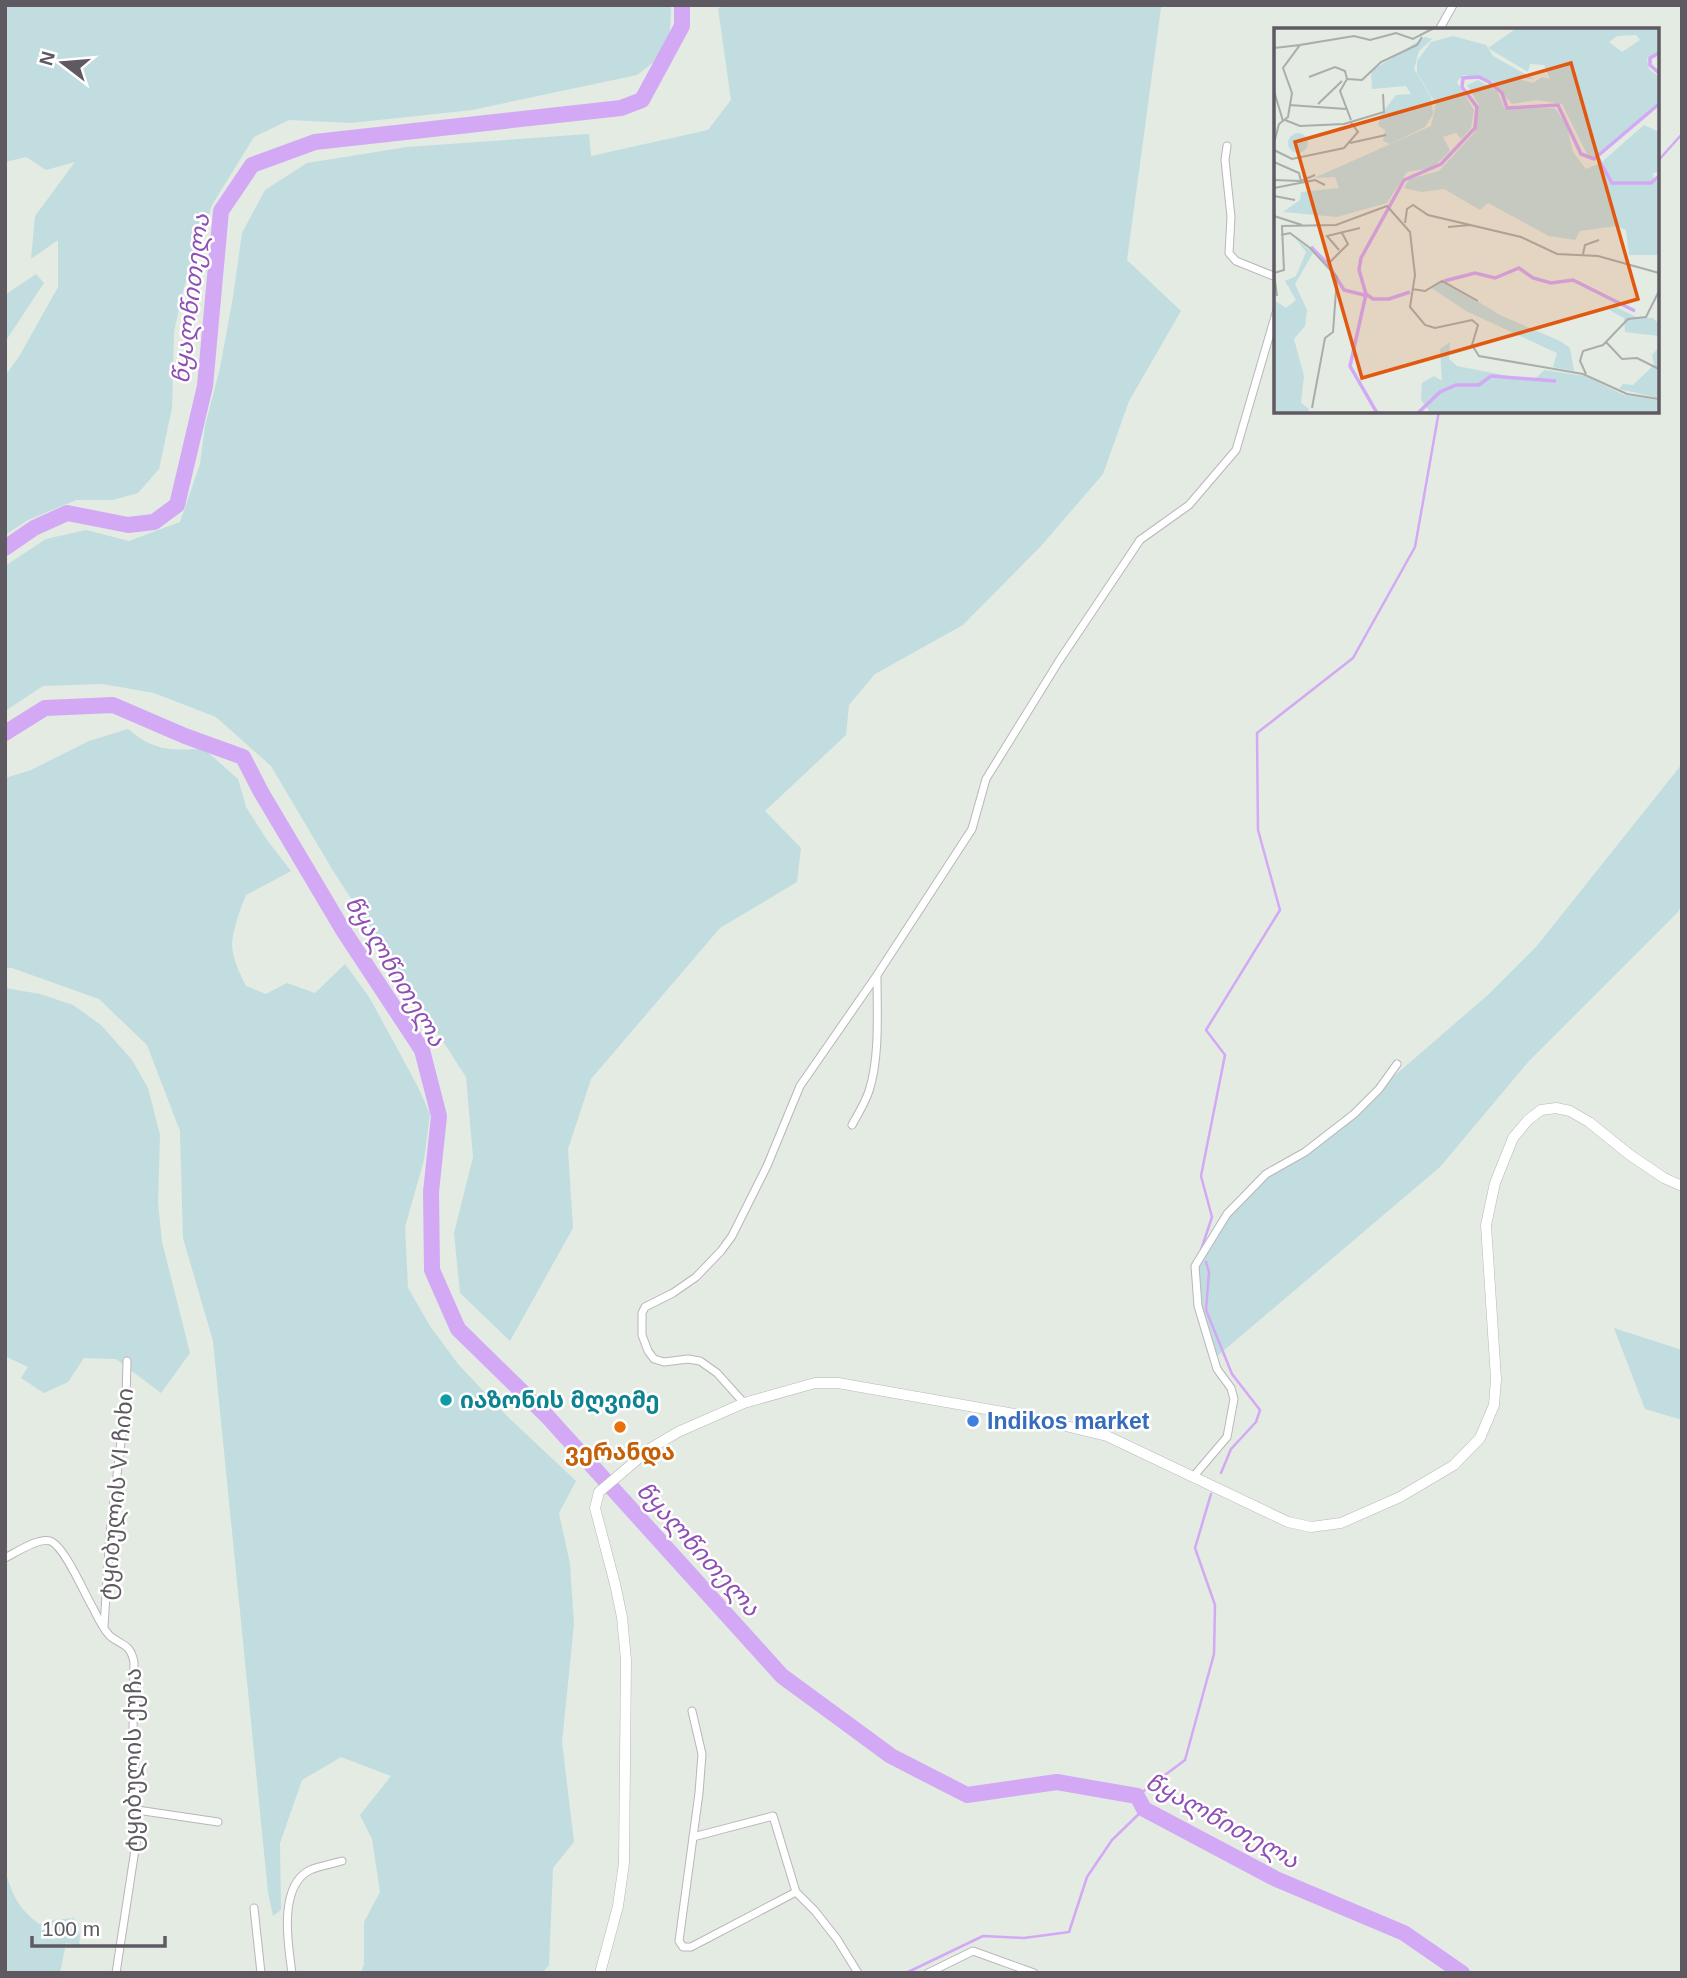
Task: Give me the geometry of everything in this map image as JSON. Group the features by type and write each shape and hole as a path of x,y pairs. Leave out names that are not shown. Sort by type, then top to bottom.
{"main road":[{"path":"600,1973 618,1906 624,1863 626,1660 622,1617 595,1507 599,1492 651,1448 678,1432 744,1403 815,1382 838,1382 1020,1415 1107,1436 1288,1522 1311,1527 1341,1524 1400,1497 1454,1465 1480,1438 1494,1405 1496,1379 1486,1225 1495,1183 1513,1138 1528,1120 1541,1111 1556,1108 1570,1111 1590,1122 1630,1155 1682,1186"}],"street":[{"path":"1440,28 1453,5"},
{"path":"1227,146 1225,160 1231,217 1229,253 1236,261 1274,276"},
{"path":"744,1403 717,1373 700,1361 688,1359 664,1362 654,1359 642,1335 642,1313 645,1307 673,1293 696,1276 732,1236 767,1166 800,1086 877,975 972,829 986,779 1059,661 1140,540 1189,505 1236,450 1274,320"},
{"path":"852,1125 867,1097 873,1074 877,975"},
{"path":"1193,1477 1227,1437 1234,1399 1231,1388 1217,1369 1198,1306 1195,1266 1227,1214 1256,1184 1266,1174 1305,1152 1354,1114 1379,1089 1397,1064"},
{"name":"ტყიბულის VI ჩიხი","path":"104,1626 110,1534 126,1399 127,1361"},
{"name":"ტყიბულის ქუჩა","path":"5,1558 40,1541 50,1541 56,1545 109,1635 125,1644 132,1653 138,1830 116,1973"},
{"path":"692,1711 702,1754 680,1941 683,1947 691,1947 796,1892"},
{"path":"137,1810 218,1822"},
{"path":"693,1837 773,1816 796,1892 836,1938 858,1973"},
{"path":"292,1973 286,1914 293,1891 299,1879 309,1871 342,1861"},
{"path":"254,1908 261,1973"},
{"path":"928,1973 972,1951 1034,1973"}],"shaded area":[{"path":"5,5 671,5 670,32 659,58 637,75 472,110 351,123 289,120 254,137 212,205 183,291 174,332 172,408 159,469 138,493 113,500 76,500 28,520 5,535 5,376 20,355 58,287 58,240 31,259 35,216 75,162 46,170 26,157 5,162"},
{"path":"728,5 1163,5 1127,260 1181,311 1129,401 1103,474 1041,546 963,625 875,674 849,705 846,735 765,811 801,848 797,882 720,928 591,1079 568,1149 573,1228 510,1341 460,1293 454,1233 473,1157 466,1077 332,869 271,766 216,717 154,693 103,684 43,686 5,711 5,566 46,539 86,530 129,541 180,522 200,464 205,426 220,368 233,297 242,233 265,190 307,163 407,147 589,134 591,156 708,130 731,100 718,8"},
{"path":"36,274 44,283 5,342 5,295"},
{"path":"128,729 155,746 182,750 204,749 238,779 246,807 291,871 246,895 235,925 232,949 246,986 266,994 287,983 315,993 345,964 369,997 430,1114 424,1160 405,1227 408,1288 430,1326 458,1364 508,1417 576,1481 559,1513 570,1564 574,1624 562,1742 574,1842 553,1868 549,1965 542,1973 361,1973 364,1964 364,1922 380,1892 372,1839 360,1815 391,1776 341,1757 302,1780 280,1843 281,1910 273,1916 268,1892 213,1341 183,1238 180,1131 147,1045 99,999 12,968 5,968 5,778 31,770 89,741"},
{"path":"1682,764 1682,906 1677,913 1529,1061 1440,1167 1215,1358 1200,1307 1198,1272 1202,1256 1223,1215 1326,1135 1489,994 1536,947"},
{"path":"5,988 40,994 73,1005 101,1025 132,1060 148,1088 160,1135 158,1203 162,1242 190,1353 161,1393 116,1359 84,1358 68,1382 44,1393 21,1378 28,1367 5,1356"},
{"path":"1614,1328 1682,1350 1682,1420 1645,1409"},
{"path":"5,1871 17,1901 39,1924 74,1918 80,1936 79,1946 66,1943 60,1973 5,1973"}],"waterway":[{"name":"წყალწითელა","path":"5,548 34,528 67,513 128,525 154,522 177,505 205,386 221,211 252,165 315,142 621,108 642,100 682,26 682,5"},
{"path":"1659,160 1682,134"},
{"path":"1201,1250 1212,1217 1201,1176 1225,1055 1206,1030 1280,910 1258,830 1257,733 1353,658 1415,547 1439,413"},
{"name":"წყალწითელა","path":"5,733 45,708 113,705 243,757 343,930 422,1050 439,1116 431,1192 432,1270 458,1329 547,1416 782,1676 891,1756 967,1795 1057,1782 1137,1796 1144,1809 1276,1879 1404,1933 1462,1973"},
{"path":"1206,1262 1209,1272 1206,1310 1232,1374 1260,1410 1256,1422 1231,1449 1221,1473"},
{"path":"1137,1796 1185,1760 1214,1654 1215,1605 1195,1548 1211,1494"},
{"path":"906,1973 983,1936 1024,1938 1069,1932 1087,1877 1112,1840 1144,1809"}],"place":[{"name":"იაზონის მღვიმე","path":"446,1400"},
{"name":"Indikos market","path":"973,1421"},
{"name":"ვერანდა","path":"620,1427"}]}
